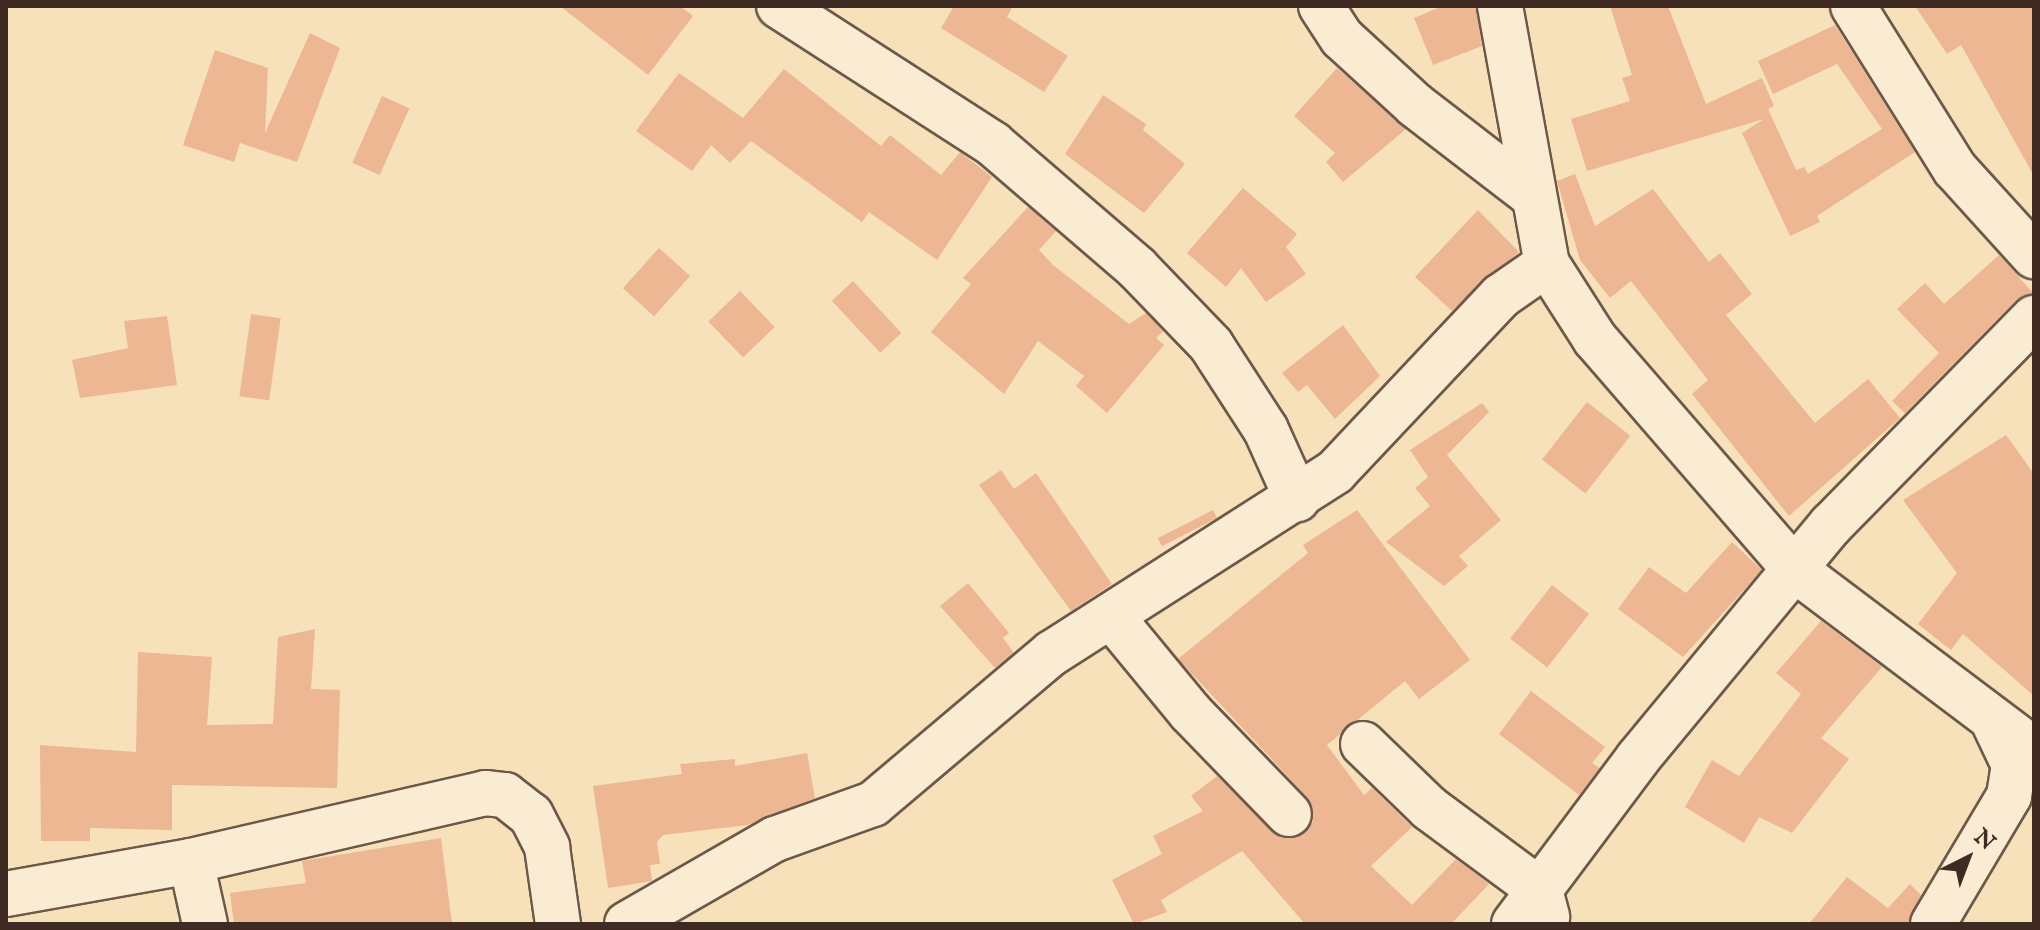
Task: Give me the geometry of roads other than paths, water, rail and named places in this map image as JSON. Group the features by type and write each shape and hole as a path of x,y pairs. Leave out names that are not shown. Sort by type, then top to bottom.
{"street":[{"path":"779,6 993,144 1137,268 1211,345 1266,430 1297,499"},
{"path":"1321,6 1342,38 1415,105 1533,196"},
{"path":"1500,6 1547,264 1653,411 1794,569 1995,725 2034,750"},
{"path":"1853,6 1955,169 2034,256"},
{"path":"627,924 775,839 873,804 1040,661 1335,472 1501,296 1547,264"},
{"path":"1363,744 1534,913 1638,758 1794,569 2034,318"},
{"path":"1111,616 1190,712 1289,814"},
{"path":"1933,924 2009,796 2014,765 1995,725"},
{"path":"6,894 191,861 453,798 505,795 531,815 547,847 558,924"},
{"path":"191,861 205,924"}]}
